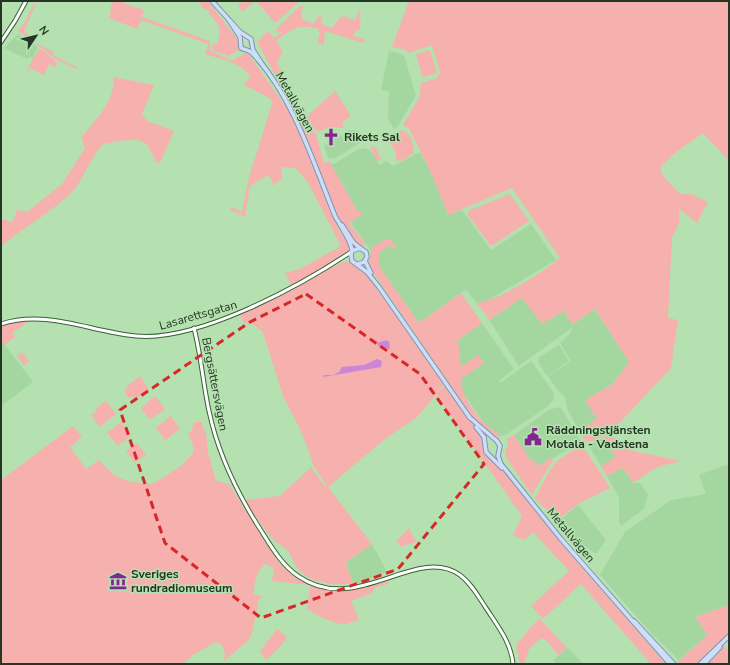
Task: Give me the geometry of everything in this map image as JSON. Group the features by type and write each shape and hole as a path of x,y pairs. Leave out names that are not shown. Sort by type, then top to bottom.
{"main road":[{"name":"Metallvägen","path":"212,1 246,37 252,39 253,46 266,72 298,124 332,209 351,245 352,252"},
{"name":"Metallvägen","path":"229,20 241,41 241,48 248,50 266,72"},
{"path":"241,41 246,37"},
{"path":"248,50 253,46"},
{"name":"Metallvägen","path":"332,209 351,239 360,248"},
{"path":"379,287 365,261 367,254 360,248 352,252 351,260 367,272 379,287 469,417 482,434 484,448 489,455 498,453 500,444 469,417"},
{"path":"358,264 365,261"},
{"path":"484,442 492,438"},
{"name":"Metallvägen","path":"498,453 500,462 561,540 670,664"},
{"name":"Metallvägen","path":"489,455 513,478"},
{"name":"Metallvägen","path":"617,603 674,664"},
{"path":"700,664 729,637"},
{"path":"704,664 729,637"}],"street":[{"path":"1,42 16,21 26,1"},
{"name":"Lasarettsgatan","path":"1,324 23,319 41,318 129,335 147,336 172,333 226,318 262,302 352,252"},
{"path":"341,259 351,260"},
{"name":"Bergsättersvägen","path":"194,328 209,412 225,463 248,510 283,563 293,573 308,582 323,588 341,590 360,587 425,567 437,567 452,570 469,584 502,632 510,649 513,664"}],"highlighted area":[{"path":"306,294 420,374 484,464 398,569 261,618 165,543 120,410 250,322"}],"shaded area":[{"path":"35,1 35,5 24,32 31,36 30,39 18,31 25,22"},
{"path":"108,1 119,1 144,10 142,17 210,41 210,51 230,60 229,62 205,54 208,44 141,20 137,29 109,18 112,2"},
{"path":"199,1 208,1 239,41 240,45 238,50 229,56 213,51 212,47 214,44 217,44 220,31 218,25 209,14 209,11 202,8"},
{"path":"243,1 255,1 242,12 238,5"},
{"path":"256,1 297,1 298,3 275,23"},
{"path":"409,1 729,1 729,161 703,133 676,152 660,167 663,176 680,194 692,194 708,202 697,223 679,209 679,223 672,238 668,318 678,320 671,368 610,433 593,441 585,441 579,430 597,419 585,400 613,384 629,362 595,309 572,324 564,311 542,324 522,298 489,320 476,303 486,301 508,292 560,258 512,188 448,215 440,193 410,131 411,130 403,125 419,98 421,83 437,78 440,72 432,45 408,53 406,50 392,47"},
{"path":"300,6 303,6 301,15 303,20 310,21 304,22 315,23 318,16 323,17 321,24 332,28 341,16 355,20 359,10 361,11 359,19 361,21 360,29 356,31 353,36 365,39 364,43 325,31 324,45 317,43 320,34 318,29 311,27 300,27 291,30 276,41 283,51 277,63 309,126 316,134 324,163 329,161 357,210 363,214 349,223 366,245 362,246 353,240 338,217 309,150 318,179 337,226 350,247 349,252 314,275 346,261 351,262 363,270 444,383 437,393 445,385 481,435 485,454 506,474 546,525 666,664 651,664 581,584 543,619 531,606 569,571 533,532 524,540 513,535 522,516 436,395 416,418 385,439 328,487 372,544 346,562 353,583 332,584 310,578 299,570 288,551 276,542 259,522 245,500 280,496 311,467 324,485 327,486 314,466 301,431 283,396 262,330 253,324 244,323 239,313 292,286 285,273 300,269 341,246 307,181 295,168 282,167 281,175 283,178 272,186 273,182 268,175 250,186 245,217 230,210 231,207 242,212 249,177 272,104 271,99 244,86 250,76 242,68 229,62 247,52 295,120 290,102 257,42 268,31 274,38 283,32 278,33 276,31 277,28"},
{"path":"18,34 38,47 33,58 30,57 27,59 4,48"},
{"path":"34,42 54,52 53,55 78,68 76,69 56,59"},
{"path":"40,48 57,62 56,68 49,64 44,75 30,68 26,76 30,64"},
{"path":"430,50 437,73 422,77 416,54"},
{"path":"389,51 404,55 416,96 398,126 394,129 388,119 389,91 381,90"},
{"path":"113,77 154,85 142,114 147,121 174,131 161,161 157,164 149,148 142,141 126,140 103,144 70,194 1,246 1,219 13,222 17,209 27,212 62,184 85,148 81,138 103,110 112,94"},
{"path":"335,91 351,116 342,122 344,128 330,127 317,132 307,116"},
{"path":"348,130 359,131 365,140 334,159 328,158 324,146 341,135 343,138"},
{"path":"400,131 405,131 411,138 414,153 401,161 396,160 396,151 390,144 390,136"},
{"path":"373,146 376,148 381,159 377,161 370,147"},
{"path":"365,148 370,150 380,165 386,161 393,166 420,152 431,172 448,215 462,210 491,250 531,224 556,260 485,302 476,303 466,289 419,323 352,225 326,162 334,164 357,150"},
{"path":"510,194 529,221 491,246 467,214 468,211"},
{"path":"386,239 391,240 396,248 394,250 392,247 388,246 379,253 379,266 419,323 461,293 482,323 458,340 461,367 478,355 484,363 461,379 462,387 469,404 475,412 488,426 502,436 490,433 482,428 473,418 368,265 372,247"},
{"path":"522,298 564,311 573,324 595,309 629,362 613,384 585,400 597,419 579,430 567,409 565,397 558,391 548,376 571,361 560,343 569,335 573,327 519,366 489,320"},
{"path":"16,321 28,322 12,333 15,337 4,345 1,340 1,326"},
{"path":"482,323 514,369 499,381 500,383 531,361 554,393 553,400 547,407 502,436 486,426 461,390 458,340"},
{"path":"1,340 33,382 1,406"},
{"path":"387,340 389,342 390,349 379,347 377,343"},
{"path":"559,345 569,361 547,376 538,362 539,357"},
{"path":"22,352 29,361 24,365 17,356"},
{"path":"377,359 382,361 381,367 323,377 324,375 333,375 339,372 342,367 364,365"},
{"path":"140,376 149,389 135,400 132,396 129,398 124,391 126,390 125,388"},
{"path":"155,396 165,409 150,420 141,408"},
{"path":"106,401 116,414 100,427 91,415 97,411 95,409"},
{"path":"559,407 562,409 581,442 539,466 531,462 514,435 549,410"},
{"path":"171,416 180,429 165,440 156,428"},
{"path":"121,422 131,435 118,446 107,433"},
{"path":"194,422 201,422 206,434 208,452 216,481 229,484 278,562 290,573 303,582 329,590 343,591 357,589 387,581 388,584 375,588 372,593 351,601 359,620 341,624 326,619 307,609 310,585 272,581 274,568 265,564 258,574 254,585 253,594 262,596 259,599 252,633 248,641 224,661 225,653 221,644 216,642 193,655 183,664 1,664 1,480 73,426 82,437 70,447 86,469 99,460 117,476 123,479 153,484 182,465 194,452 192,442 188,434 192,430"},
{"path":"610,434 629,450 681,461 657,467 633,483 623,468 607,476 601,466 616,457 603,438"},
{"path":"514,435 531,461 536,461 539,466 552,457 553,460 532,495 507,459 505,453 508,444 507,439"},
{"path":"603,438 616,457 601,466 588,445"},
{"path":"137,443 146,455 135,463 126,451"},
{"path":"581,447 584,448 610,488 578,504 557,520 534,498 553,466 564,456"},
{"path":"729,464 729,605 696,617 707,635 679,660 653,635 600,575 625,532 671,500 706,494 699,475"},
{"path":"623,468 633,483 640,483 648,495 644,509 621,526 619,522 619,497 607,476"},
{"path":"578,505 606,540 596,554 573,538 559,521"},
{"path":"409,528 416,542 400,547 397,540"},
{"path":"372,544 387,572 360,583 353,583 346,562"},
{"path":"729,605 729,634 699,664 676,664 707,635 695,617"},
{"path":"539,618 567,648 558,655 547,641 541,638 529,649 524,664 520,664 516,645"},
{"path":"277,629 287,637 282,645 266,660 260,651"},
{"path":"724,645 729,652 729,664 707,664"},
{"path":"568,648 583,664 556,664 553,660"}],"place":[{"name":"Rikets Sal","path":"331,137"},
{"name":"Räddningstjänsten Motala - Vadstena","path":"533,437"},
{"name":"Sveriges rundradiomuseum","path":"118,581"}]}
